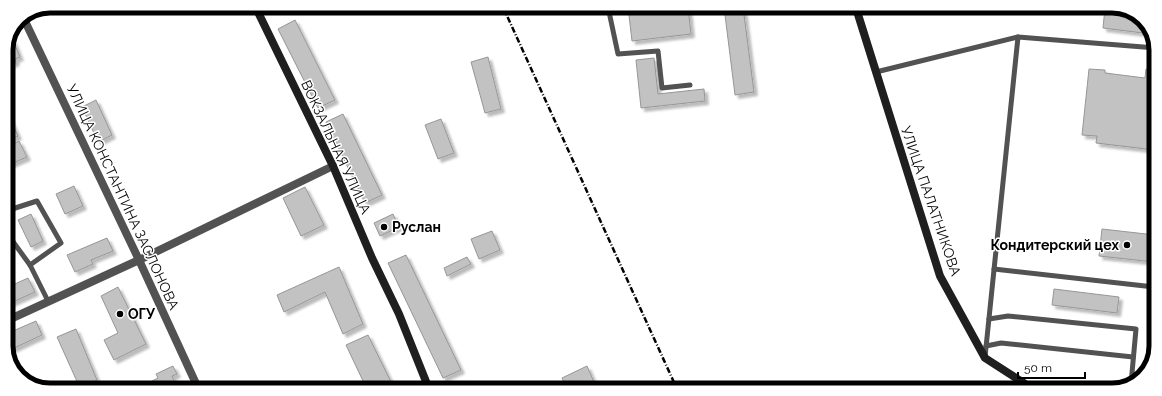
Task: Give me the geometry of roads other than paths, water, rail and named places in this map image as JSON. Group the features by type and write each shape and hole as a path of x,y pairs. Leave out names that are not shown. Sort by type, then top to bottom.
{"street":[{"name":"ВОКЗАЛЬНАЯ УЛИЦА","path":"258,13 333,166 372,258 399,314 427,383"},
{"name":"УЛИЦА ПАЛАТНИКОВА","path":"858,13 940,276 985,358 1024,383"},
{"name":"УЛИЦА КОНСТАНТИНА ЗАСЛОНОВА","path":"26,22 139,260 196,383"},
{"path":"13,318 139,260 333,166"}],"lane":[{"path":"609,13 618,54 658,51 662,88 690,85"},
{"path":"876,72 1018,37 1149,47"},
{"path":"985,358 1018,37"},
{"path":"13,209 36,201 61,243 30,265"},
{"path":"13,242 30,265 48,301"},
{"path":"994,269 1149,286"},
{"path":"989,319 1008,316 1136,329 1131,378"},
{"path":"986,346 1001,343 1133,358"}],"railway":[{"path":"506,13 674,383"}],"place":[{"name":"Руслан","path":"384,227"},
{"name":"Кондитерский цех","path":"1127,245"},
{"name":"ОГУ","path":"120,314"}]}
